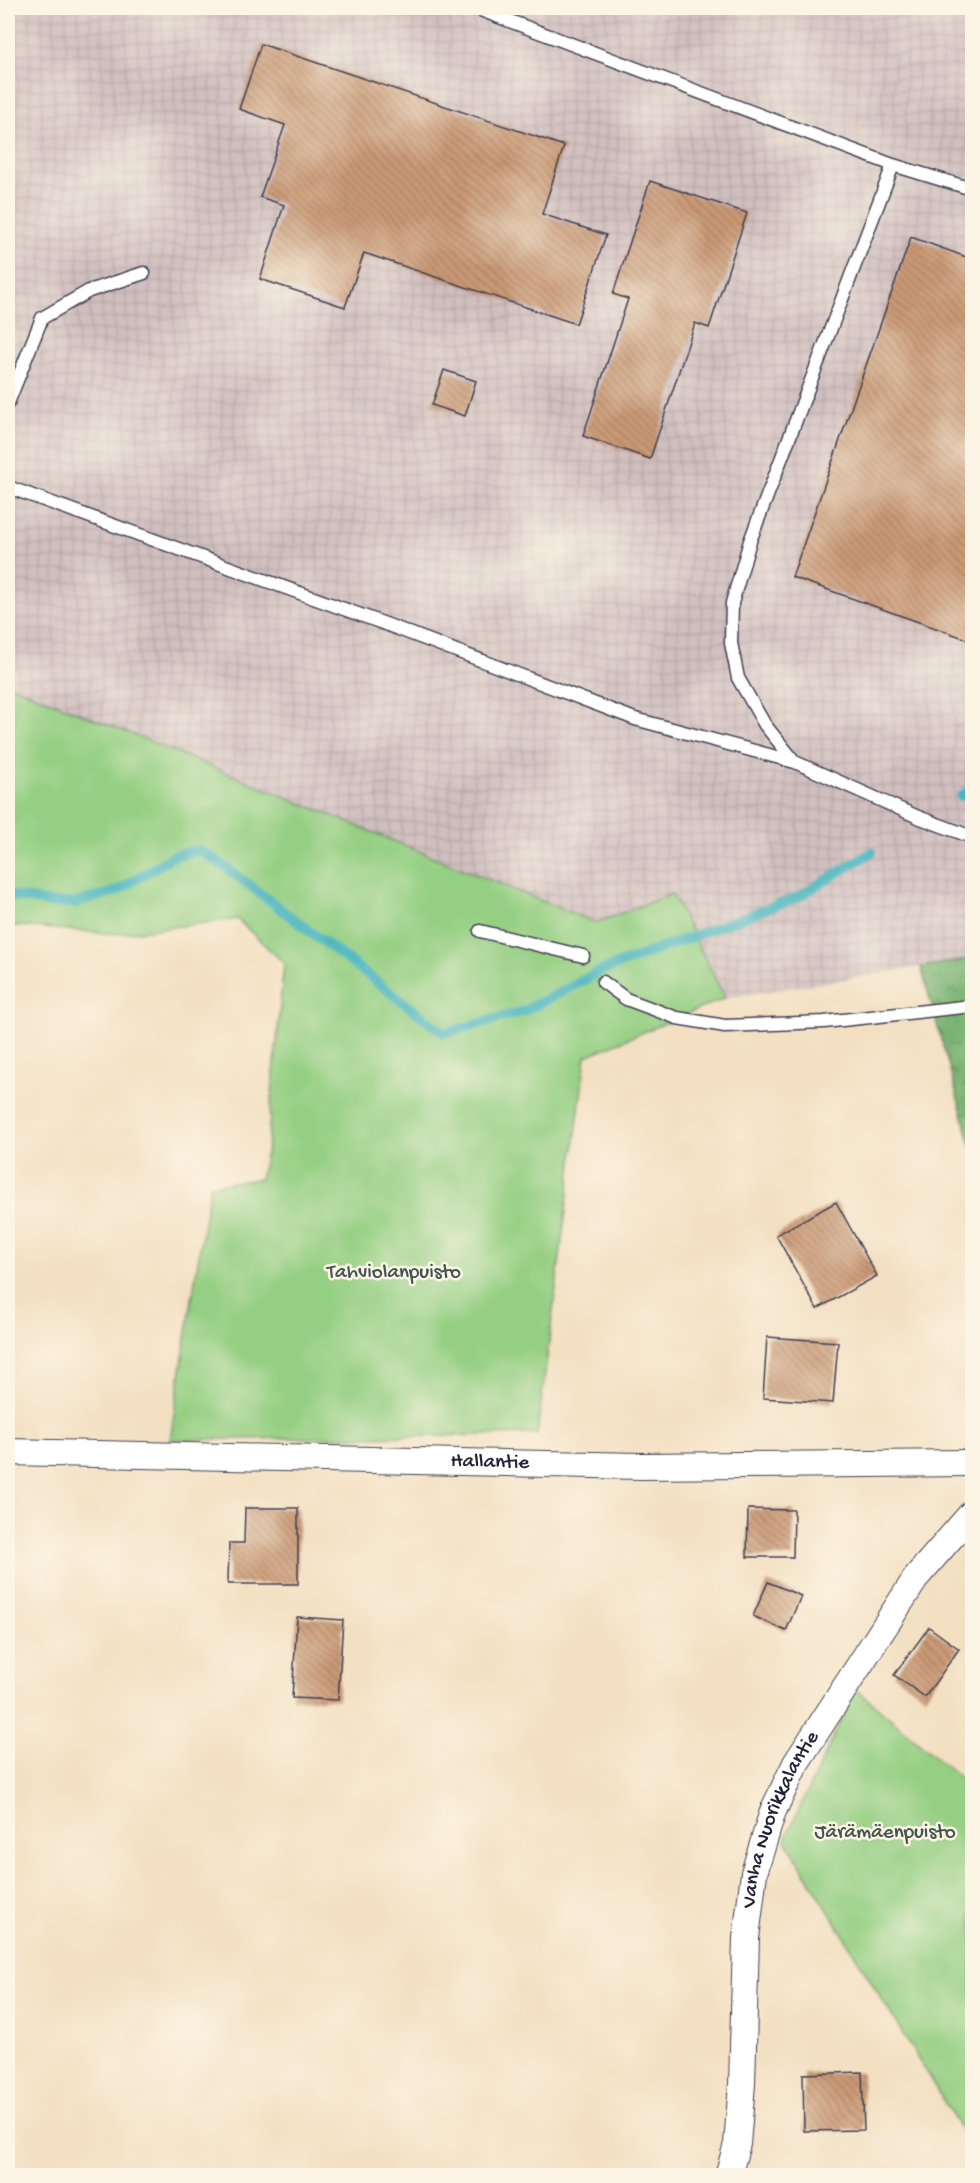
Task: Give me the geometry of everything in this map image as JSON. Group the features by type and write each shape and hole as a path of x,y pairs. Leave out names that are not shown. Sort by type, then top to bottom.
{"street":[{"name":"Hallantie","path":"8,1452 640,1466 972,1462"},
{"name":"Vanha Nuorikkalantie","path":"729,2175 737,2144 742,2084 746,1938 754,1873 772,1811 796,1762 912,1585 972,1513"}],"lane":[{"path":"475,8 893,165 972,189"},
{"path":"795,762 765,725 738,678 731,643 732,603 750,541 893,165"},
{"path":"8,403 42,318 89,291 144,273"},
{"path":"8,487 388,625 635,719 795,762 918,817 972,837"},
{"path":"480,931 583,956"},
{"path":"603,982 627,999 668,1015 725,1026 824,1022 972,1006"}],"shaded area":[{"path":"8,8 972,8 972,959 725,998 672,894 596,923 8,684"}],"green space":[{"name":"Tahviolanpuisto","path":"8,684 596,923 672,894 725,998 586,1056 537,1434 170,1440 210,1185 260,1179 267,1149 284,963 237,919 116,934 8,925"},
{"path":"972,959 972,1149 921,967"},
{"name":"Järämäenpuisto","path":"856,1689 972,1788 972,2148 785,1839"}],"building":[{"path":"261,44 564,146 542,214 606,235 576,324 364,253 345,307 260,279 284,205 260,197 285,125 239,109"},
{"path":"650,181 747,213 709,328 695,323 650,459 583,436 628,299 613,294"},
{"path":"911,237 972,259 972,641 792,577"},
{"path":"444,370 476,381 465,416 432,405"},
{"path":"836,1202 877,1276 817,1309 776,1235"},
{"path":"767,1337 838,1342 833,1403 763,1398"},
{"path":"245,1508 298,1508 298,1584 228,1584 229,1543 244,1543"},
{"path":"748,1509 794,1510 793,1557 747,1557"},
{"path":"768,1582 801,1596 786,1631 753,1616"},
{"path":"297,1617 343,1620 338,1700 292,1698"},
{"path":"929,1627 959,1649 925,1697 894,1675"},
{"path":"862,2072 864,2130 804,2131 803,2074"}],"waterway":[{"path":"961,796 972,789"},
{"path":"8,895 51,903 75,903 117,891 175,855 199,850 220,863 444,1033 524,1011 603,970 798,897 872,852"}]}
